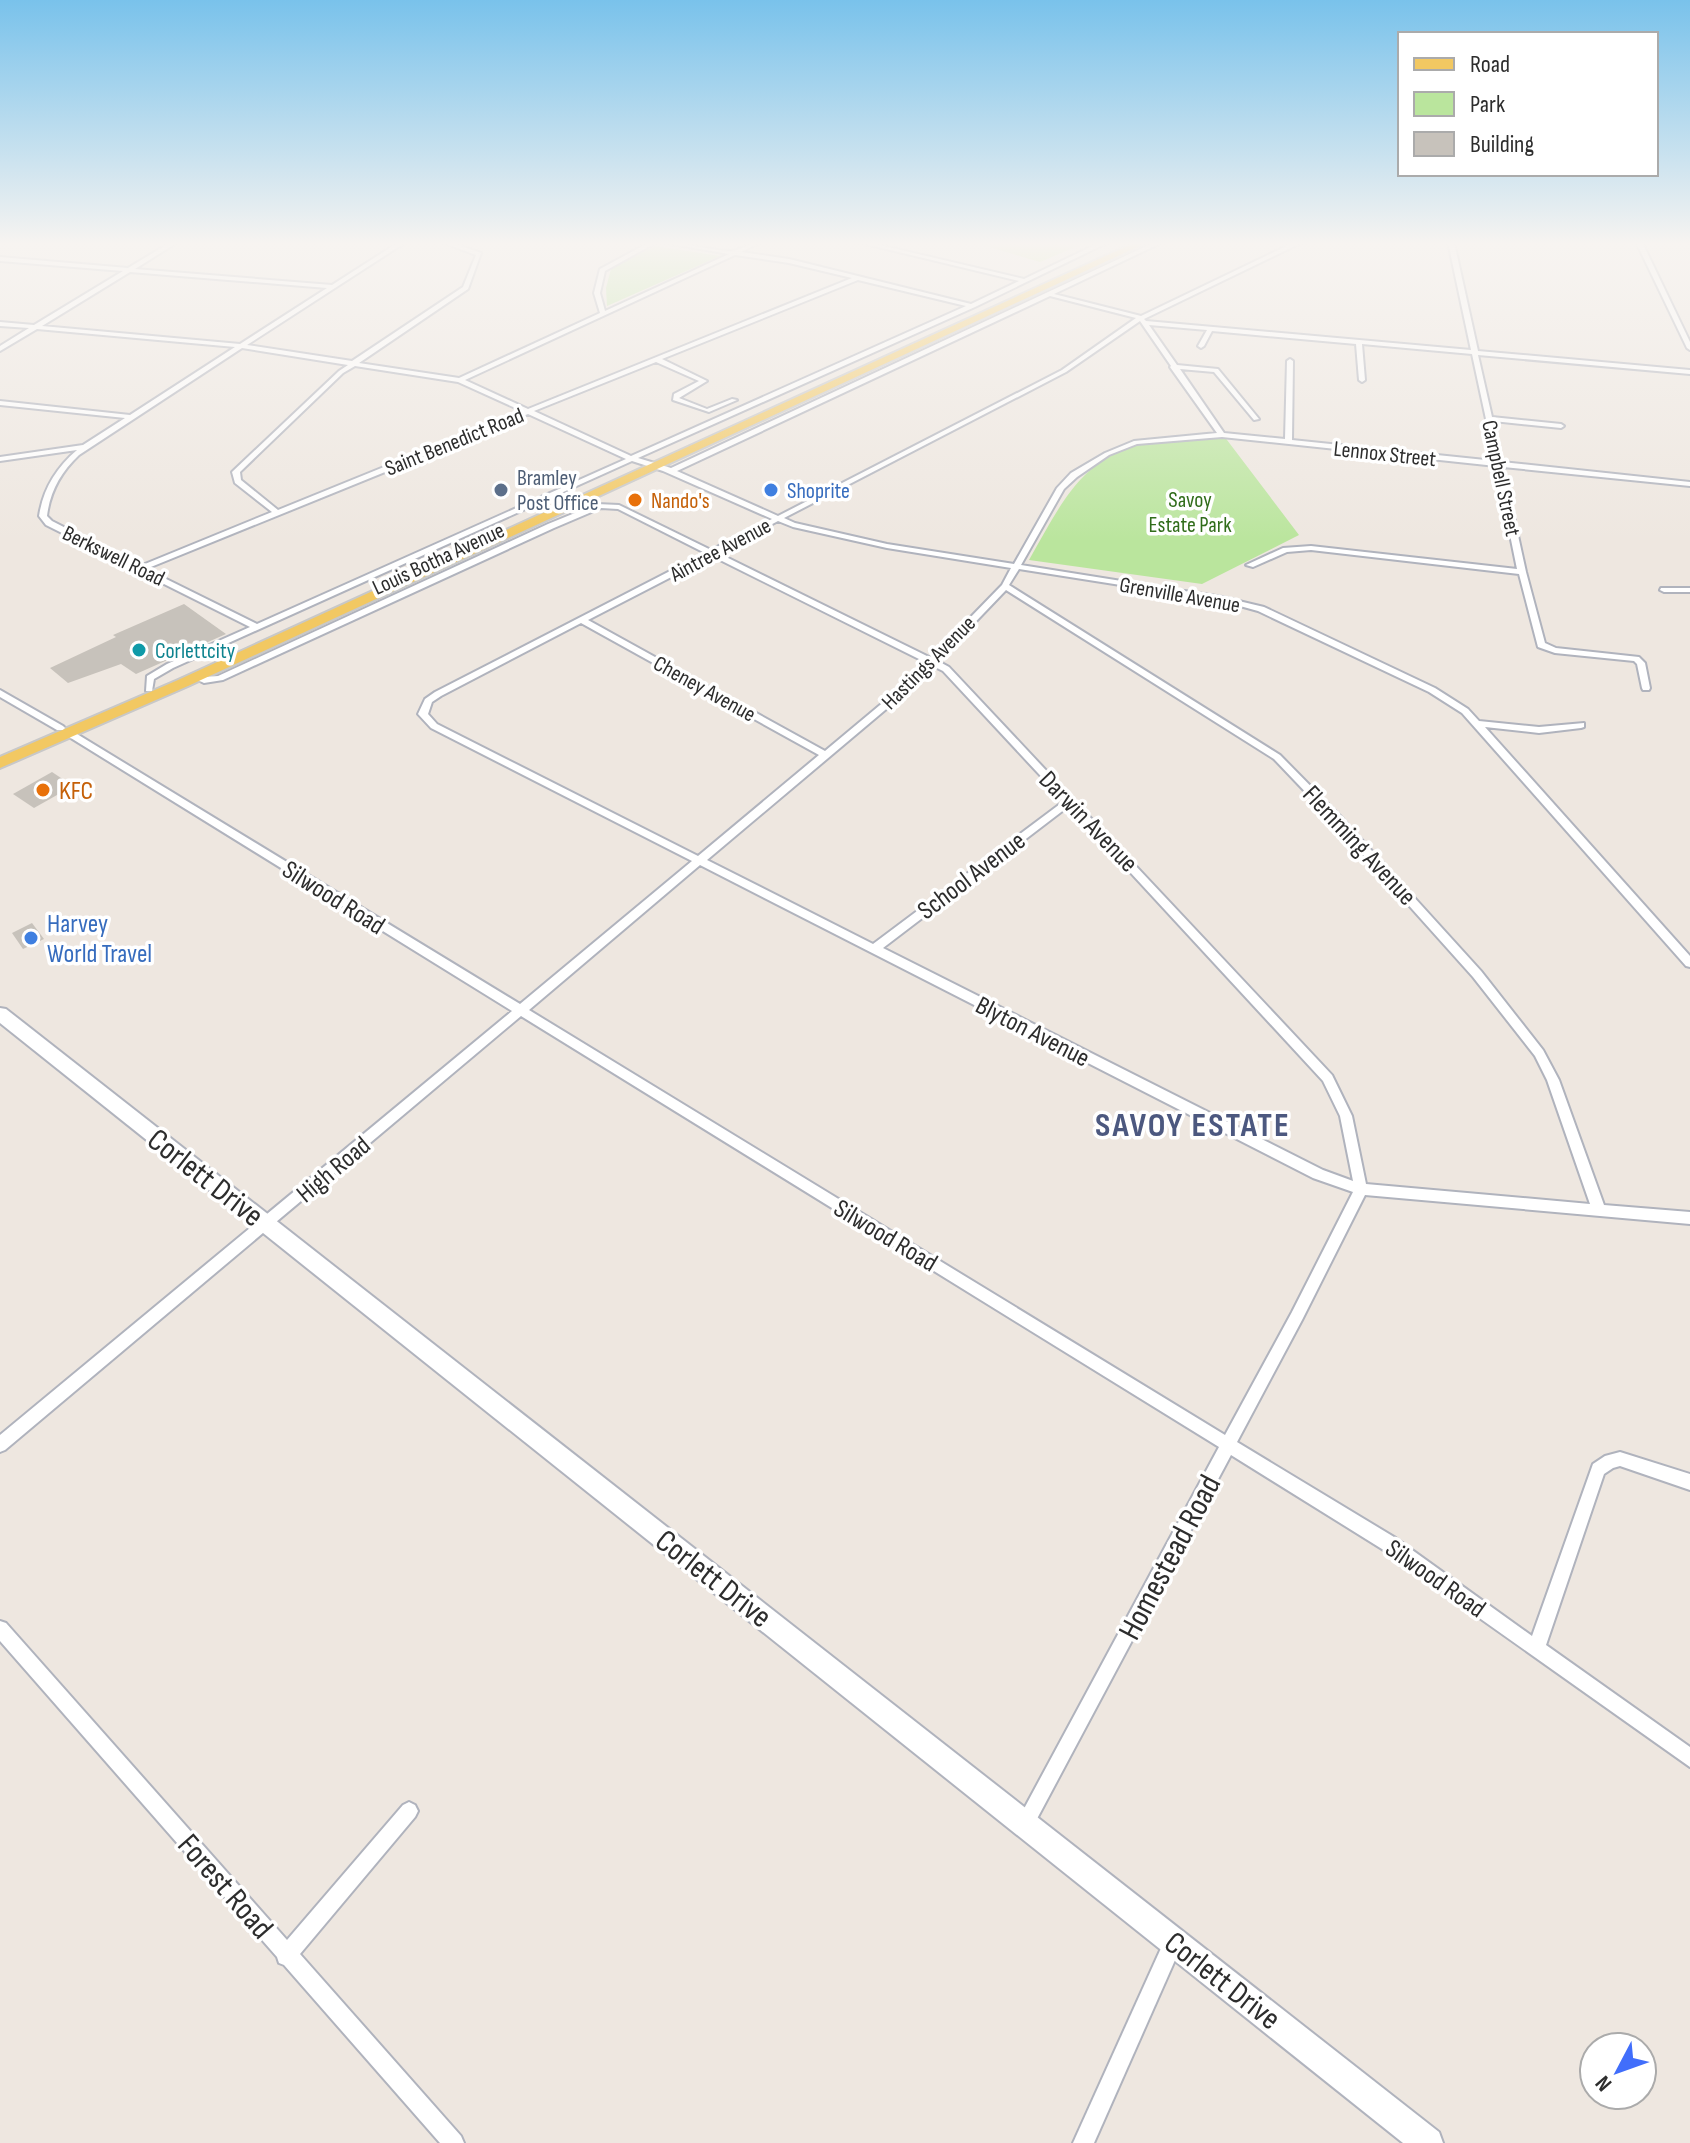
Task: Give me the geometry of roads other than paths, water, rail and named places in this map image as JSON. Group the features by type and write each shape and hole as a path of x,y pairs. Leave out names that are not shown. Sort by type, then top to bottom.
{"main road":[{"name":"Louis Botha Avenue","path":"0,752 64,731 196,677 490,537 574,509 913,342"},
{"name":"Louis Botha Avenue","path":"0,763 149,689 658,466"},
{"name":"Corlett Drive","path":"0,1014 1428,2143"}],"street":[{"name":"Grenville Avenue","path":"197,342 353,362 460,380 630,458 658,466 777,520 858,540 1222,599 1261,609 1452,701 1479,724 1690,963"},
{"name":"Berkswell Road","path":"246,342 85,447 59,472 45,502 43,516 60,529 256,627"},
{"path":"277,513 238,481 236,472 353,362 383,342"},
{"path":"460,380 542,342"},
{"name":"Saint Benedict Road","path":"141,568 698,342"},
{"name":"Louis Botha Avenue","path":"149,689 150,678 160,671 256,627 490,537 630,458 903,342"},
{"name":"Louis Botha Avenue","path":"658,466 940,342"},
{"name":"Aintree Avenue","path":"423,708 438,694 1064,371 1109,342"},
{"path":"1157,342 1222,435"},
{"path":"1201,346 1203,342"},
{"path":"1359,342 1690,372"},
{"path":"1359,342 1362,380"},
{"name":"Campbell Street","path":"1472,342 1541,645 1555,650 1636,659 1641,663 1646,688"},
{"path":"656,359 704,381 676,395 675,399 707,411 734,400"},
{"path":"1288,442 1290,361"},
{"path":"1173,367 1206,368 1219,372 1256,419"},
{"path":"0,403 130,417"},
{"path":"1489,419 1561,426"},
{"name":"Lennox Street","path":"1222,435 1690,484"},
{"name":"Hastings Avenue","path":"628,921 935,662 1005,586 1053,498 1074,475 1136,442 1222,435"},
{"path":"0,459 85,447"},
{"name":"Louis Botha Avenue","path":"574,509 614,505"},
{"name":"Darwin Avenue","path":"614,505 935,662 954,676 1328,1078 1346,1116 1361,1189"},
{"name":"Campbell Street","path":"1250,565 1286,550 1311,548 1522,572"},
{"name":"Flemming Avenue","path":"1005,586 1277,757 1339,821 1477,974 1539,1053 1553,1080 1599,1210"},
{"path":"1664,590 1690,590"},
{"name":"Cheney Avenue","path":"583,621 826,755"},
{"name":"Silwood Road","path":"0,693 1388,1543 1690,1758"},
{"name":"Blyton Avenue","path":"423,708 423,714 434,726 1306,1169 1361,1189 1690,1218"},
{"path":"1479,724 1539,730 1581,725"},
{"name":"School Avenue","path":"873,950 1070,801"},
{"name":"High Road","path":"0,1445 628,921"},
{"name":"Homestead Road","path":"1025,1824 1361,1189"},
{"path":"1536,1649 1594,1478 1603,1464 1620,1459 1630,1461 1690,1482"},
{"name":"Forest Road","path":"0,1629 454,2143"},
{"path":"286,1956 409,1811"},
{"path":"1083,2143 1174,1942"}],"place":[{"name":"Bramley Post Office","path":"501,490"},
{"name":"Shoprite","path":"771,490"},
{"name":"Nando's","path":"635,500"},
{"name":"Corlettcity","path":"139,650"},
{"name":"KFC","path":"43,790"},
{"name":"Harvey World Travel","path":"31,938"}],"district":[{"name":"SAVOY ESTATE","path":"1193,1124"}],"park label":[{"name":"Savoy Estate Park","path":"1190,512"}]}
